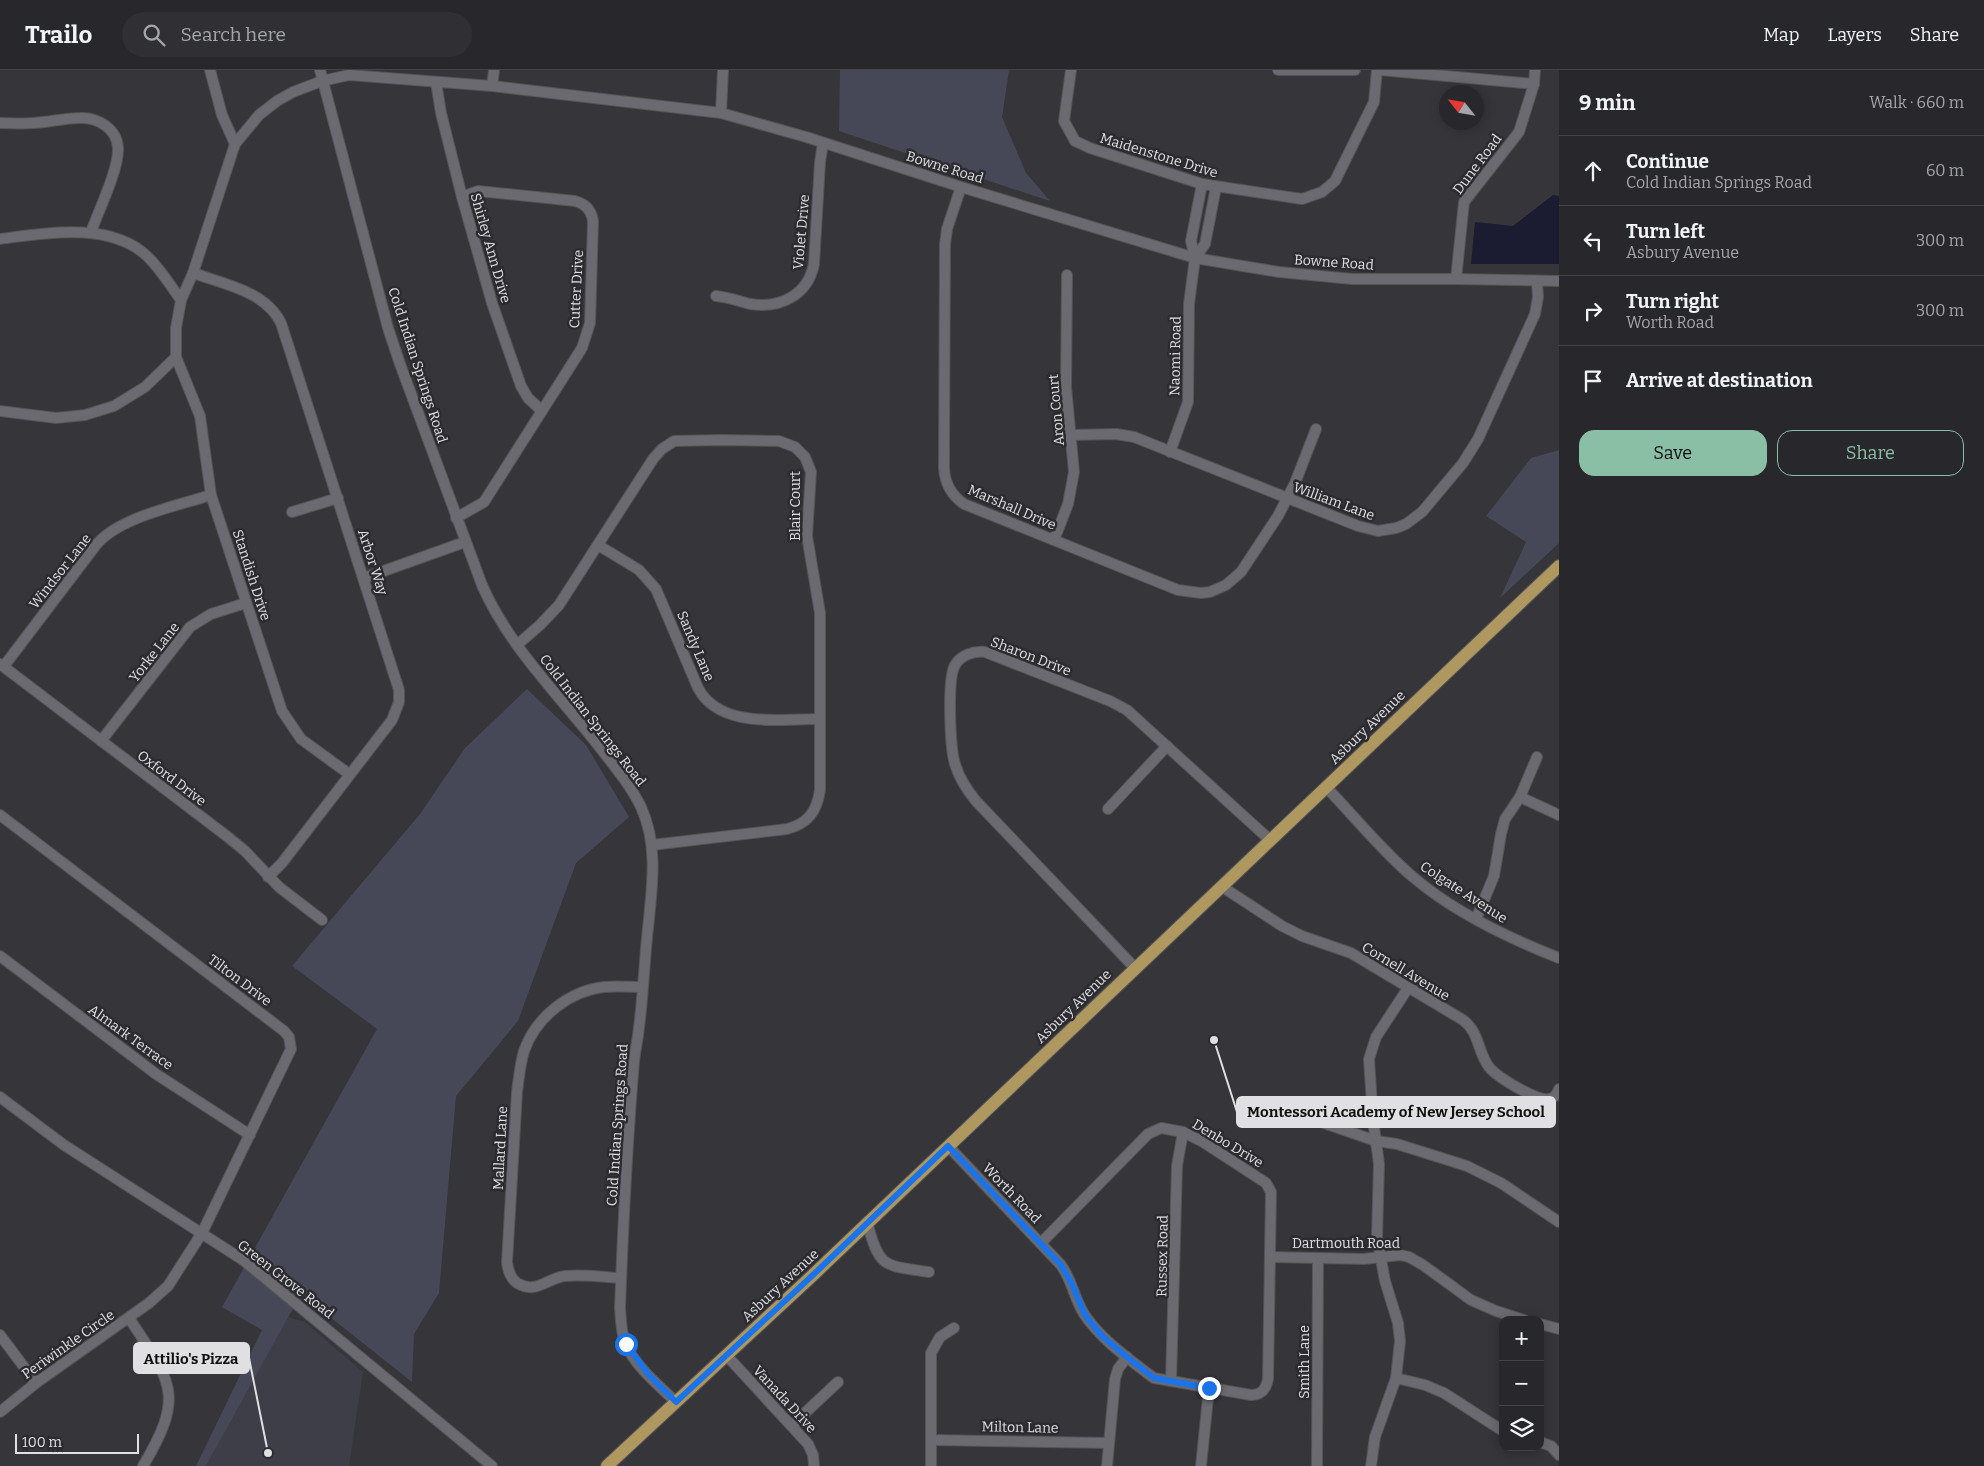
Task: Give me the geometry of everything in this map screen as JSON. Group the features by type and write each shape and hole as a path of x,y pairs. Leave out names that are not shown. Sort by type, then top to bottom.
{"main road":[{"name":"Asbury Avenue","path":"607,1466 726,1356 1559,566"}],"street":[{"path":"210,70 222,115 235,144"},
{"name":"Cold Indian Springs Road","path":"320,70 388,328 456,518 487,597 517,645 631,789 647,822 652,845 651,896 626,1162 620,1308 622,1331 626,1344 649,1375 676,1402"},
{"path":"492,86 494,70"},
{"path":"721,113 723,70"},
{"name":"Maidenstone Drive","path":"1071,70 1064,121 1075,141 1090,148 1202,184 1302,198 1322,192 1335,181 1374,102 1378,70"},
{"path":"1278,70 1355,70"},
{"path":"1378,70 1534,84"},
{"name":"Dune Road","path":"1456,279 1464,202 1519,132 1534,84 1535,70"},
{"name":"Bowne Road","path":"322,81 349,75 492,86 721,113 1195,258 1279,272 1352,279 1559,281"},
{"path":"0,411 56,418 85,416 114,406 145,387 176,357 176,328 180,300 192,273 235,144 253,121 269,106 293,92 322,81"},
{"name":"Shirley Ann Drive","path":"436,82 441,113 462,197 492,302 521,386 528,398 542,411"},
{"path":"0,123 34,123 86,118 101,122 113,133 118,146 118,153 91,232"},
{"name":"Violet Drive","path":"716,296 752,304 774,305 787,301 806,285 814,264 820,162 823,143"},
{"path":"1195,258 1191,241 1202,184"},
{"name":"Marshall Drive","path":"961,187 947,229 945,244 945,479 952,493 964,504 1178,590 1195,593 1210,592 1226,585 1241,572 1278,516 1295,483 1316,429"},
{"path":"1195,258 1206,244 1216,187"},
{"name":"Cutter Drive","path":"456,518 484,502 582,348 588,330 593,222 592,214 584,204 575,201 478,191 462,197"},
{"path":"0,239 91,232 117,239 133,246 147,256 164,276 180,300"},
{"name":"Naomi Road","path":"1170,452 1188,402 1189,304 1195,258"},
{"name":"Arbor Way","path":"192,273 254,295 269,306 278,317 398,682 399,702 392,720 282,863 268,877"},
{"name":"Aron Court","path":"1054,540 1073,485 1074,460 1066,387 1067,274"},
{"name":"William Lane","path":"1072,435 1124,435 1368,529 1386,530 1396,528 1414,519 1463,463 1478,439 1502,383 1528,332 1537,305 1538,282"},
{"name":"Standish Drive","path":"176,357 200,416 211,495 278,701 287,720 296,732 308,744 349,774"},
{"name":"Blair Court","path":"517,645 559,605 653,459 668,444 674,441 697,440 779,440 795,447 805,457 811,472 807,536 820,612 819,800 812,815 806,821 786,829 652,845"},
{"name":"Windsor Lane","path":"2,665 108,533 129,522 211,495"},
{"path":"292,512 338,498"},
{"path":"364,578 465,542"},
{"name":"Sandy Lane","path":"598,545 639,570 656,589 698,688 708,702 726,714 742,718 819,719"},
{"name":"Yorke Lane","path":"101,741 190,627 211,614 246,603"},
{"name":"Sharon Drive","path":"1135,968 976,801 964,785 954,762 951,741 952,673 957,663 967,654 979,651 985,652 1118,705 1134,715 1270,840"},
{"name":"Oxford Drive","path":"2,665 240,847 278,887 322,920"},
{"path":"1108,810 1167,746"},
{"path":"1476,919 1494,876 1502,830 1509,812 1520,797 1537,757"},
{"name":"Colgate Avenue","path":"1326,787 1413,878 1476,919 1508,937 1559,958"},
{"path":"1520,797 1559,815"},
{"path":"0,830 3,818"},
{"name":"Tilton Drive","path":"3,818 284,1031 289,1037 291,1042 290,1054 202,1233"},
{"name":"Cornell Avenue","path":"1221,886 1282,926 1302,936 1351,953 1469,1025 1477,1037 1485,1060 1496,1074 1542,1098 1549,1099 1556,1093"},
{"name":"Almark Terrace","path":"0,956 156,1074 250,1135"},
{"name":"Mallard Lane","path":"621,1278 566,1276 530,1288 518,1283 510,1275 507,1262 517,1092 521,1066 530,1039 537,1027 558,1005 573,996 604,987 642,987"},
{"path":"1371,1466 1376,1437 1396,1378 1399,1357 1399,1332 1384,1281 1377,1236 1380,1183 1369,1066 1376,1037 1408,988"},
{"name":"Green Grove Road","path":"0,1097 64,1145 244,1260 492,1466"},
{"path":"1315,1120 1376,1141 1397,1144 1456,1162 1484,1173 1559,1222"},
{"name":"Denbo Drive","path":"1041,1243 1148,1134 1161,1128 1182,1132 1203,1142 1266,1183 1270,1187 1271,1192 1268,1379 1264,1390"},
{"name":"Russex Road","path":"1171,1381 1177,1166 1182,1132"},
{"name":"Worth Road","path":"948,1146 1065,1270 1085,1315 1102,1336 1154,1378 1250,1395 1259,1394 1264,1390"},
{"path":"867,1222 879,1258 894,1267 928,1272"},
{"name":"Periwinkle Circle","path":"0,1412 36,1383 128,1318 168,1286 202,1233"},
{"name":"Dartmouth Road","path":"1270,1258 1381,1258 1400,1255 1409,1257 1472,1300 1512,1316"},
{"name":"Smith Lane","path":"1316,1466 1318,1258"},
{"name":"Periwinkle Circle","path":"128,1318 158,1360 164,1374 169,1398 166,1420 143,1466"},
{"path":"1544,1325 1559,1329"},
{"path":"931,1466 931,1352 940,1336 954,1328"},
{"path":"0,1335 36,1383"},
{"name":"Vanada Drive","path":"726,1356 811,1449 814,1466"},
{"path":"1107,1466 1115,1379 1118,1369 1127,1357"},
{"path":"1396,1378 1425,1385 1444,1393 1499,1428"},
{"path":"792,1426 838,1382"},
{"path":"1201,1466 1209,1388"},
{"name":"Milton Lane","path":"931,1440 1110,1443"},
{"path":"1544,1443 1551,1446 1559,1455"}],"shaded area":[{"path":"840,70 1009,70 1002,117 1026,173 1050,201 839,131"},
{"path":"1553,195 1559,196 1559,264 1471,264 1475,222 1513,226"},
{"path":"1559,450 1559,543 1500,598 1526,542 1486,516 1531,458"},
{"path":"527,689 586,745 629,817 576,863 518,1021 456,1096 439,1293 414,1334 412,1382 301,1294 206,1466 196,1466 262,1330 222,1307 377,1029 292,966 420,814 465,748"},
{"path":"288,1317 305,1322 363,1372 349,1466 206,1466"}],"place":[{"name":"Montessori Academy of New Jersey School","path":"1214,1040"},
{"name":"Attilio's Pizza","path":"268,1453"}],"route":[{"path":"626,1344 638,1363 676,1402 948,1146 1061,1265 1071,1282 1085,1315 1102,1336 1154,1378 1209,1388"}]}
